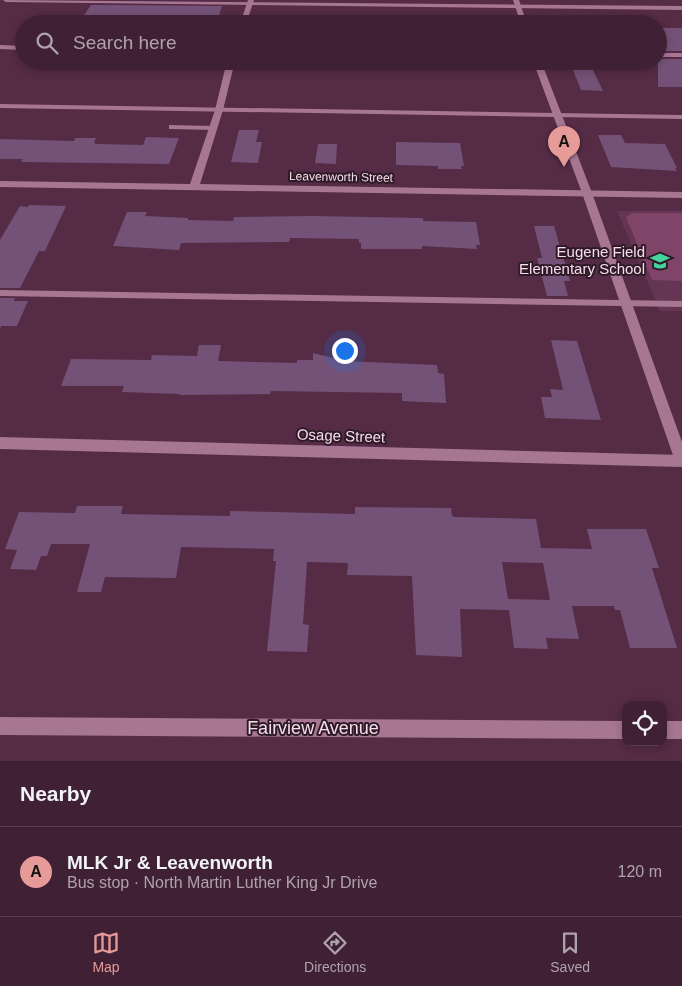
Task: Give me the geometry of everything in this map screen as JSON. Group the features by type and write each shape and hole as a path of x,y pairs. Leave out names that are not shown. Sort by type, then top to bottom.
{"street":[{"path":"246,15 250,2"},
{"path":"517,3 521,15"},
{"path":"0,47 15,48"},
{"path":"667,55 682,55"},
{"path":"194,187 219,110 229,70"},
{"path":"541,70 682,461"},
{"name":"Leavenworth Street","path":"0,184 682,195"},
{"name":"Osage Street","path":"0,443 682,461"},
{"name":"Fairview Avenue","path":"0,726 622,730"},
{"path":"667,730 682,730"}],"lane":[{"path":"6,0 517,3 682,8"},
{"path":"0,106 682,117"},
{"path":"172,127 213,128"},
{"path":"0,293 682,304"}],"shaded area":[{"name":"Eugene Field Elementary School","path":"617,211 682,211 682,311 660,311"},
{"name":"Eugene Field Elementary School","path":"632,213 682,213 682,281 652,280 626,217"}],"building":[{"path":"91,5 222,6 219,15 84,15"},
{"path":"667,28 682,28 682,51 667,51"},
{"path":"667,59 682,59 682,87 658,87 658,70 667,70"},
{"path":"573,70 593,70 603,91 581,90"},
{"path":"239,130 259,130 256,142 262,142 258,163 231,162"},
{"path":"598,135 621,135 625,143 665,144 677,171 611,167"},
{"path":"146,137 179,138 169,164 21,162 23,159 0,159 0,139 74,141 75,138 96,138 94,143 97,144 143,145"},
{"path":"396,142 460,143 464,166 461,166 462,169 438,169 438,166 396,165"},
{"path":"318,144 337,144 336,164 315,163"},
{"path":"29,205 66,206 45,251 39,251 20,288 0,288 0,240 20,206 28,207"},
{"path":"127,212 147,212 145,216 188,218 188,220 233,221 234,217 312,216 423,218 423,221 476,222 480,245 476,245 477,249 422,246 422,249 361,249 359,239 290,238 289,242 181,243 179,250 113,246"},
{"path":"534,226 554,226 570,281 564,281 568,296 547,296 537,258 542,258"},
{"path":"0,298 15,298 14,301 28,301 17,326 1,326 0,329"},
{"path":"551,340 577,341 601,420 545,418 541,397 552,397 550,389 563,390"},
{"path":"199,345 221,345 218,361 297,363 297,360 313,360 313,353 345,361 437,365 438,373 444,374 446,403 402,401 402,393 271,391 270,394 179,395 122,392 124,386 61,386 71,359 151,360 152,355 197,356"},
{"path":"77,506 123,506 121,514 230,516 230,511 355,514 355,507 451,508 452,516 455,517 536,519 541,548 592,549 587,529 646,529 659,568 652,568 677,648 630,648 620,610 615,610 614,606 572,606 579,639 546,638 548,649 514,648 509,610 460,609 462,657 416,655 412,576 347,575 348,563 307,562 303,624 309,625 307,652 267,651 276,561 273,561 274,549 181,547 176,578 105,577 101,592 77,592 90,544 51,544 47,556 41,556 36,570 10,569 17,550 5,549 19,512 75,513","holes":["502,562 543,563 550,600 508,599"]}],"place":[{"name":"MLK Jr & Leavenworth","path":"564,167"},
{"name":"Eugene Field Elementary School","path":"660,261"}]}
